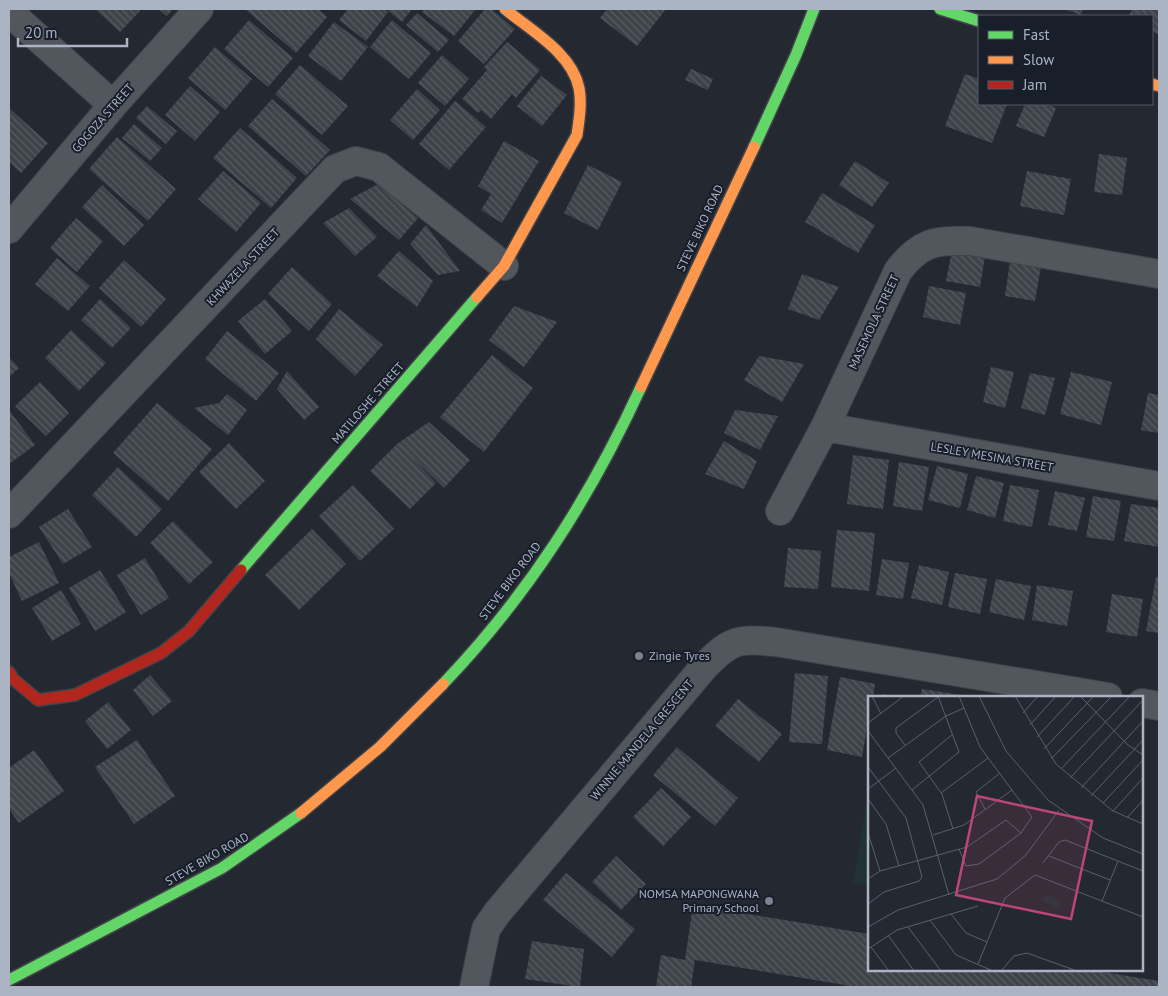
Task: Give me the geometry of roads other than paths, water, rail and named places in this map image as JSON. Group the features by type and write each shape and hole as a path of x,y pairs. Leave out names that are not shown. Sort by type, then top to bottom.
{"street":[{"name":"GOGOZA STREET","path":"9,229 113,105 199,9"},
{"name":"MATILOSHE STREET","path":"9,672 13,679 38,700 75,695 161,653 182,636 504,266 577,135 580,111 578,85 571,69 560,55 505,9"},
{"name":"STEVE BIKO ROAD","path":"9,980 222,868 256,847 304,812 366,762 438,692 478,647 539,569 601,471 796,55 814,9"},
{"path":"940,9 978,21"},
{"path":"9,12 113,105"},
{"name":"KHWAZELA STREET","path":"9,514 335,169 356,162 379,167 504,266"},
{"name":"MASEMOLA STREET","path":"780,511 825,427 898,271 910,255 927,244 948,240 970,241 1159,274"},
{"name":"LESLEY MESINA STREET","path":"825,427 1159,486"},
{"name":"WINNIE MANDELA CRESCENT","path":"474,987 486,929 497,913 704,667 732,642 755,640 776,642 1102,696"},
{"path":"1143,703 1159,706"}],"place":[{"name":"Zingie Tyres","path":"639,656"},
{"name":"NOMSA MAPONGWANA Primary School","path":"769,901"}]}
